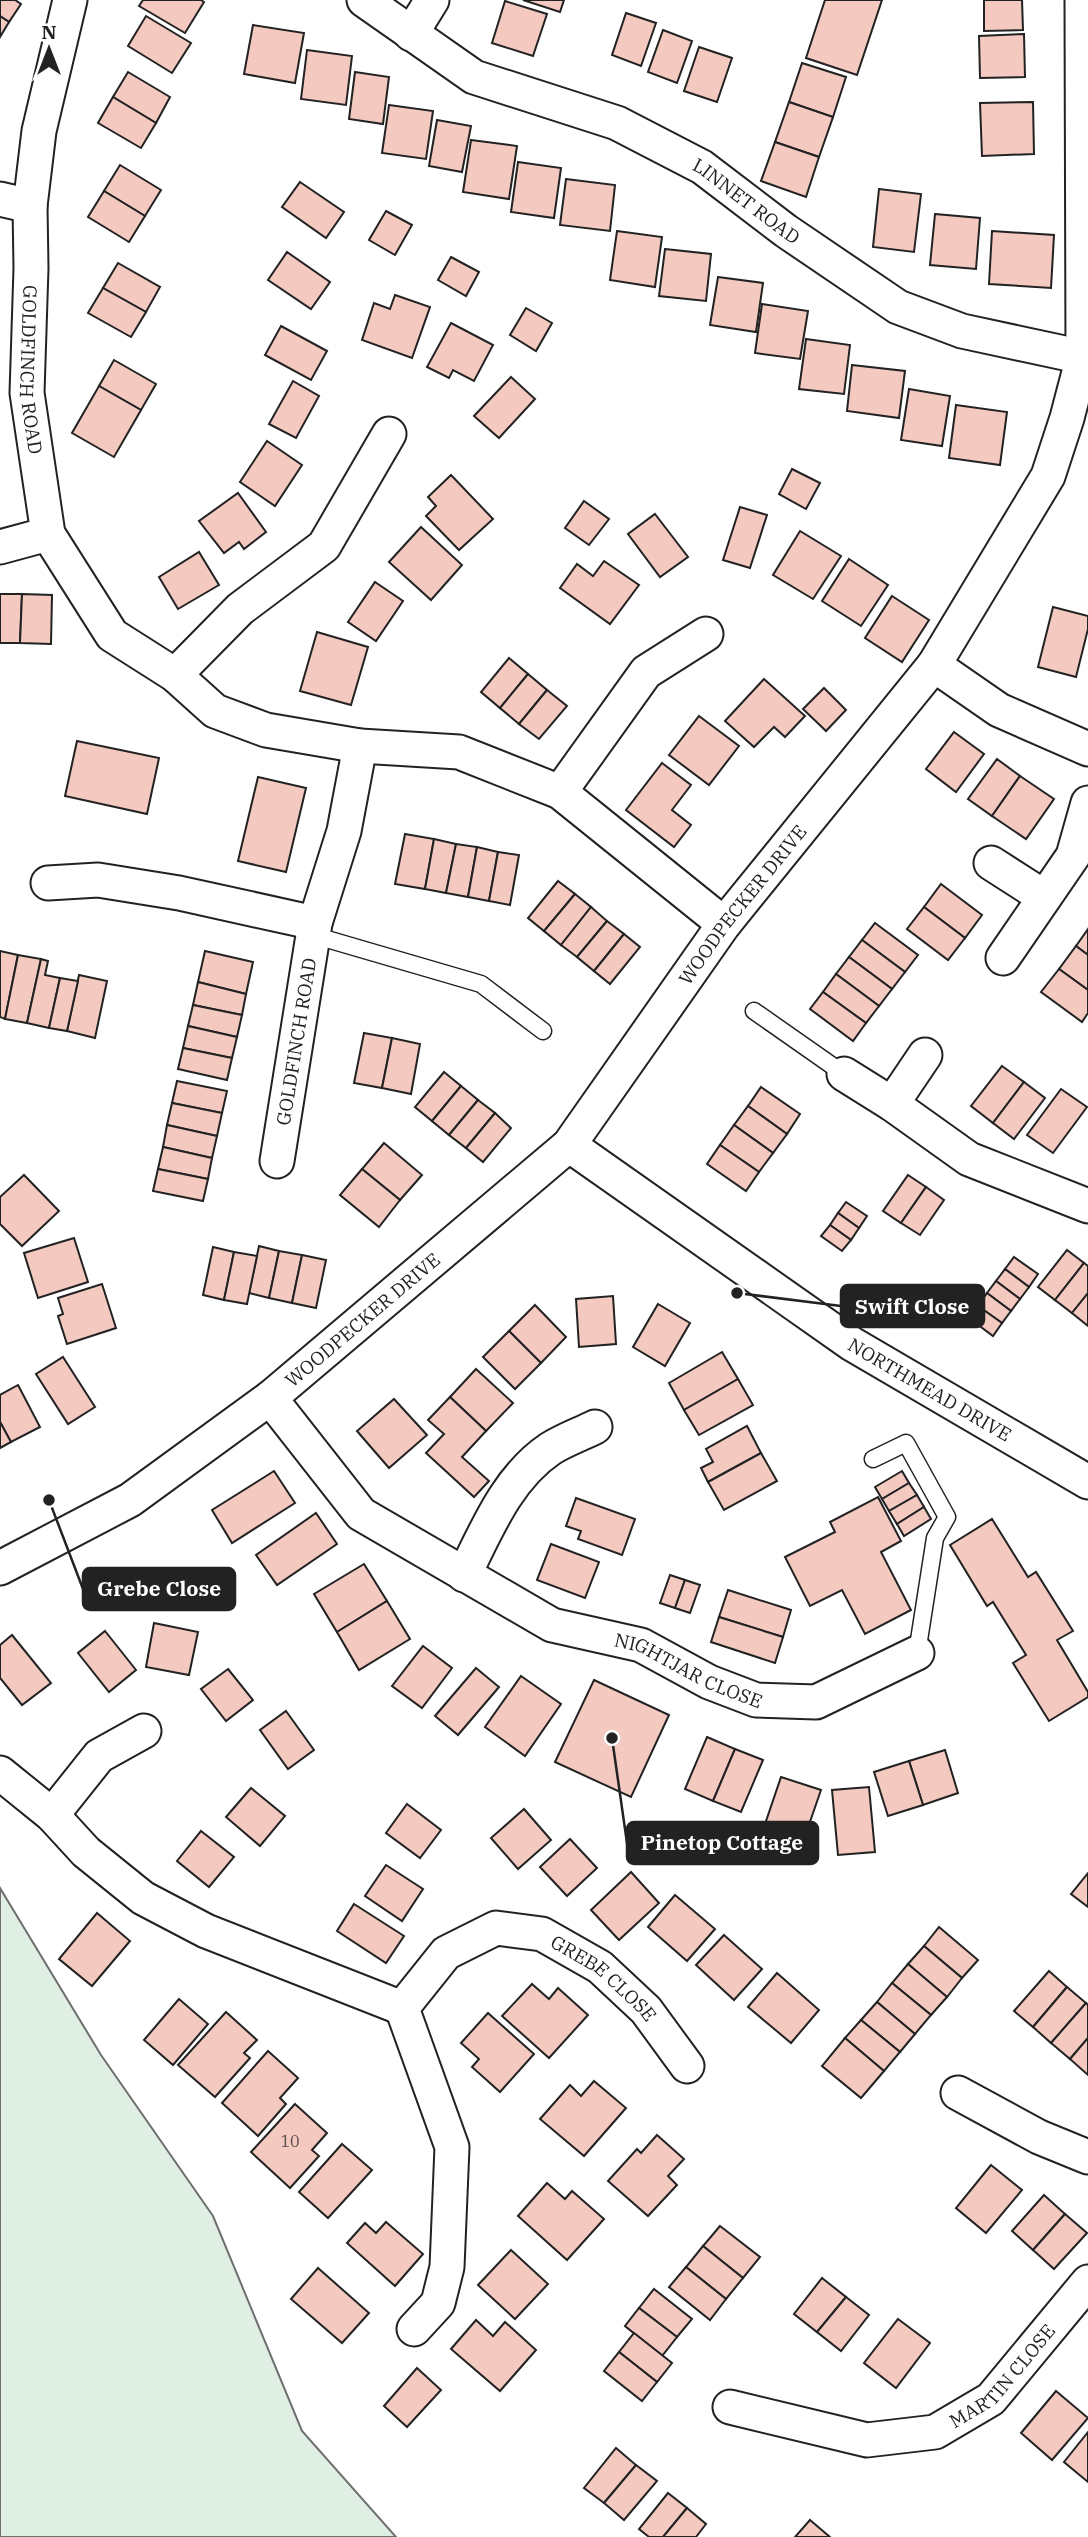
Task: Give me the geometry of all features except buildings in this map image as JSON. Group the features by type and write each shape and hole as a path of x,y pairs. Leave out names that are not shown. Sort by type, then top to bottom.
{"street":[{"name":"GOLDFINCH ROAD","path":"70,0 40,131 15,203 31,268 27,393 48,534 112,635 175,675 215,711 266,730 360,746 459,752 560,792 724,924"},
{"name":"LINNET ROAD","path":"364,0 474,77 617,123 702,167 786,231 898,307 962,331 1083,357"},
{"path":"411,34 432,0"},
{"name":"WOODPECKER DRIVE","path":"0,1568 130,1500 270,1398 569,1145 724,924 934,665 1048,476 1068,418 1083,357 1082,0"},
{"path":"175,675 240,609 324,546 389,434"},
{"path":"0,547 48,534"},
{"path":"560,792 646,671 706,634"},
{"path":"934,665 999,710 1088,749"},
{"name":"GOLDFINCH ROAD","path":"277,1161 314,929 344,831 360,746"},
{"path":"1003,958 1073,856 1088,803"},
{"path":"991,863 1044,897"},
{"path":"48,883 98,880 179,893 314,929"},
{"path":"892,1104 925,1055"},
{"path":"844,1074 892,1104 969,1159 1088,1206"},
{"name":"NORTHMEAD DRIVE","path":"569,1145 852,1344 1088,1482"},
{"name":"NIGHTJAR CLOSE","path":"270,1398 361,1514 552,1625 641,1645 709,1682 756,1700 816,1702 917,1653"},
{"path":"464,1575 498,1507 522,1475 550,1449 595,1427"},
{"path":"52,1815 99,1756 144,1731"},
{"path":"0,1773 52,1815 86,1852 143,1898 206,1931 402,2008 452,2147 447,2267 438,2303 414,2329"},
{"name":"GREBE CLOSE","path":"402,2008 446,1953 496,1928 542,1934 600,1967 646,2010 687,2066"},
{"path":"958,2093 1039,2137 1088,2157"},
{"name":"MARTIN CLOSE","path":"730,2407 867,2440 935,2432 990,2399 1088,2282"}],"lane":[{"path":"314,929 481,984 543,1031"},
{"path":"754,1011 844,1074"},
{"path":"873,1459 906,1443 947,1517 935,1538 917,1653"}],"green space":[{"path":"0,1888 101,2055 213,2216 302,2431 396,2537 0,2537"}],"place":[{"name":"Swift Close","path":"737,1293"},
{"name":"Grebe Close","path":"49,1500"},
{"name":"Pinetop Cottage","path":"612,1738"}]}
